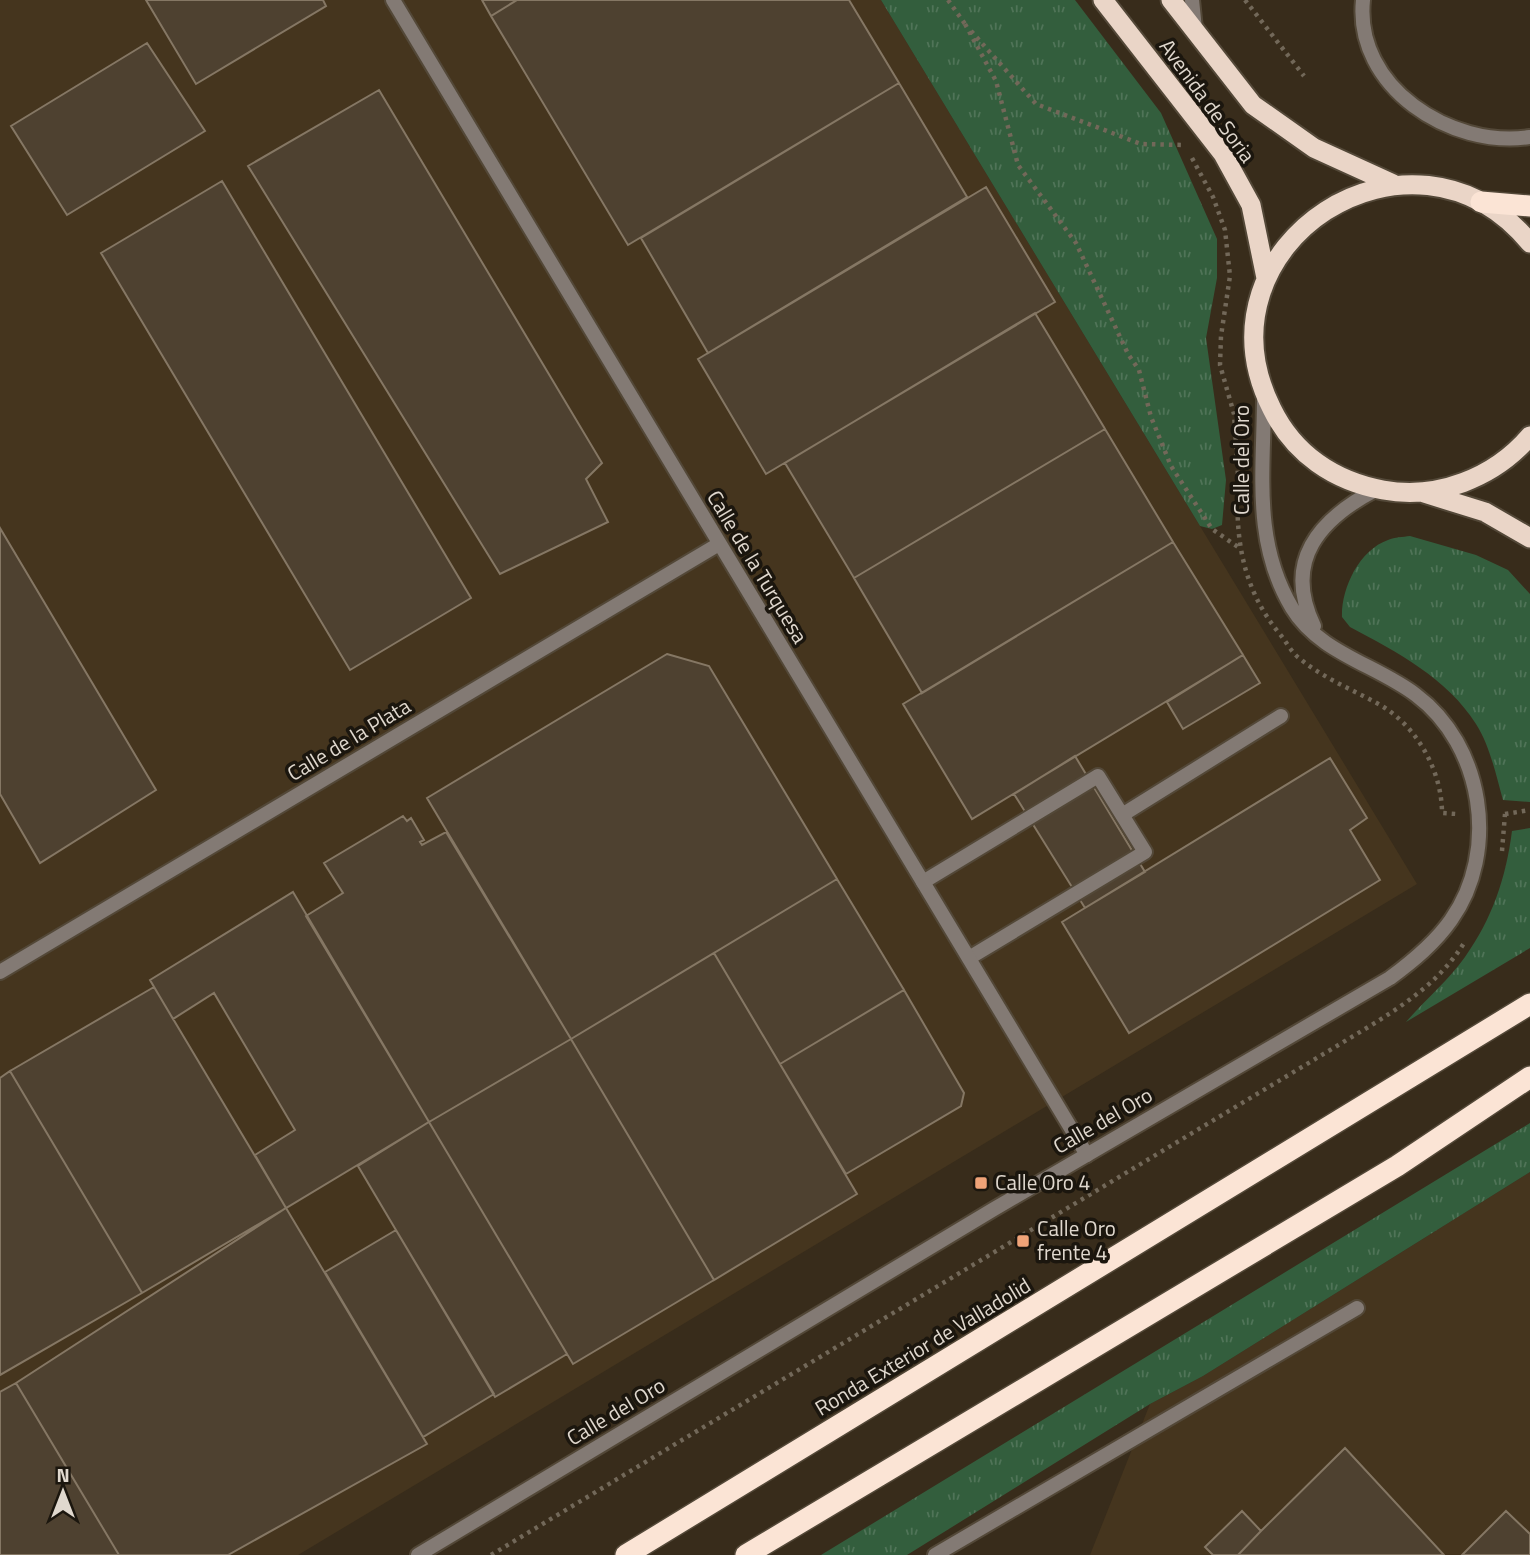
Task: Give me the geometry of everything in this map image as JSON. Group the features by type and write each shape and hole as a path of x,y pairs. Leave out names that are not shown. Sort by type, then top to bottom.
{"highway":[{"name":"Avenida de Soria","path":"1102,0 1223,154 1251,205 1266,278"},
{"name":"Avenida de Soria","path":"1171,0 1254,105 1314,148 1394,184"},
{"path":"1530,243 1512,223 1481,202 1439,187 1394,184 1343,199 1318,215 1292,238 1266,278 1256,313 1254,349 1264,393 1280,426 1301,450 1321,467 1343,478 1377,489 1420,492 1485,512 1530,538"},
{"path":"1481,202 1530,206"},
{"path":"1420,492 1478,477 1508,459 1530,436"},
{"name":"Ronda Exterior de Valladolid","path":"626,1555 1530,1004"},
{"path":"746,1555 1385,1174 1530,1077"}],"street":[{"name":"Calle de la Turquesa","path":"393,0 1087,1154"},
{"name":"Avenida de Soria","path":"1192,0 1195,31"},
{"path":"1363,0 1363,30 1371,55 1388,79 1420,111 1461,131 1488,137 1530,137"},
{"name":"Calle del Oro","path":"418,1555 1087,1154 1390,978 1419,956 1452,919 1465,893 1477,848 1478,814 1471,771 1448,726 1416,695 1345,655 1319,636 1294,611 1270,566 1261,513 1264,393"},
{"path":"1319,636 1307,612 1302,573 1308,549 1321,529 1340,510 1377,489"},
{"name":"Calle de la Plata","path":"0,972 719,544"},
{"path":"1122,815 1281,716"},
{"path":"923,882 1098,776 1145,852 968,958"},
{"path":"935,1555 1357,1308"}],"path":[{"path":"948,0 965,24 1036,104 1141,144 1185,145"},
{"path":"1245,0 1304,76"},
{"path":"965,24 996,80 1018,165 1076,243 1128,355 1139,370 1151,417 1171,466 1212,529 1239,547"},
{"path":"1499,862 1505,814 1530,810"},
{"path":"491,1555 1370,1027 1415,997 1451,965 1470,934"}],"shaded area":[{"path":"0,0 881,0 1417,884 298,1555 0,1555"},
{"path":"1530,1172 1530,1555 1090,1555 1150,1404 1203,1376"}],"green space":[{"path":"881,0 1075,0 1161,113 1217,239 1217,278 1206,338 1226,480 1222,525 1212,529 1200,526"},
{"path":"1410,536 1476,555 1508,570 1530,594 1530,802 1503,800 1481,733 1451,693 1420,668 1350,627 1342,617 1348,583 1360,561 1378,545 1391,539"},
{"path":"1530,828 1530,948 1406,1022 1451,974 1475,943 1496,897 1506,865 1512,831"},
{"path":"1530,1123 1530,1172 1203,1376 1150,1404 907,1555 821,1555"}],"building":[{"path":"146,0 323,0 326,6 196,84"},
{"path":"482,0 517,0 491,16"},
{"path":"517,0 849,0 899,83 628,245 491,16"},
{"path":"147,43 205,131 67,215 11,126"},
{"path":"899,83 967,197 708,353 641,238"},
{"path":"379,90 602,463 586,479 608,522 500,574 248,166"},
{"path":"222,181 471,598 350,670 101,253"},
{"path":"986,187 1055,302 766,474 698,359"},
{"path":"1035,313 1105,429 854,578 785,463"},
{"path":"1105,429 1173,542 922,693 854,578"},
{"path":"0,528 156,790 40,863 0,794"},
{"path":"1173,542 1243,655 972,819 903,704"},
{"path":"667,654 709,666 837,879 571,1039 427,798"},
{"path":"1243,655 1260,683 1183,729 1167,702"},
{"path":"1075,756 1145,872 1085,908 1014,794"},
{"path":"1330,758 1367,818 1350,830 1380,880 1129,1033 1062,922"},
{"path":"403,816 407,821 411,818 424,840 420,842 422,845 446,832 571,1039 429,1122 306,916 343,893 324,863"},
{"path":"837,879 904,990 780,1064 714,953"},
{"path":"293,892 429,1122 286,1208 255,1155 295,1130 214,993 173,1019 150,980"},
{"path":"714,953 857,1194 714,1280 571,1039"},
{"path":"154,987 286,1208 142,1293 10,1071"},
{"path":"904,990 964,1093 961,1106 846,1174 780,1064"},
{"path":"571,1039 714,1280 573,1364 429,1122"},
{"path":"10,1071 142,1293 0,1375 0,1078"},
{"path":"429,1122 567,1354 495,1397 358,1166"},
{"path":"286,1208 427,1444 228,1555 119,1555 16,1383"},
{"path":"396,1230 494,1394 423,1437 325,1272"},
{"path":"16,1383 119,1555 0,1555 0,1392"},
{"path":"1345,1448 1444,1555 1238,1555 1261,1531"},
{"path":"1242,1511 1261,1531 1238,1555 1213,1555 1205,1547"},
{"path":"1506,1511 1530,1534 1530,1555 1462,1555"}],"place":[{"name":"Calle Oro 4","path":"981,1183"},
{"name":"Calle Oro frente 4","path":"1023,1241"}]}
